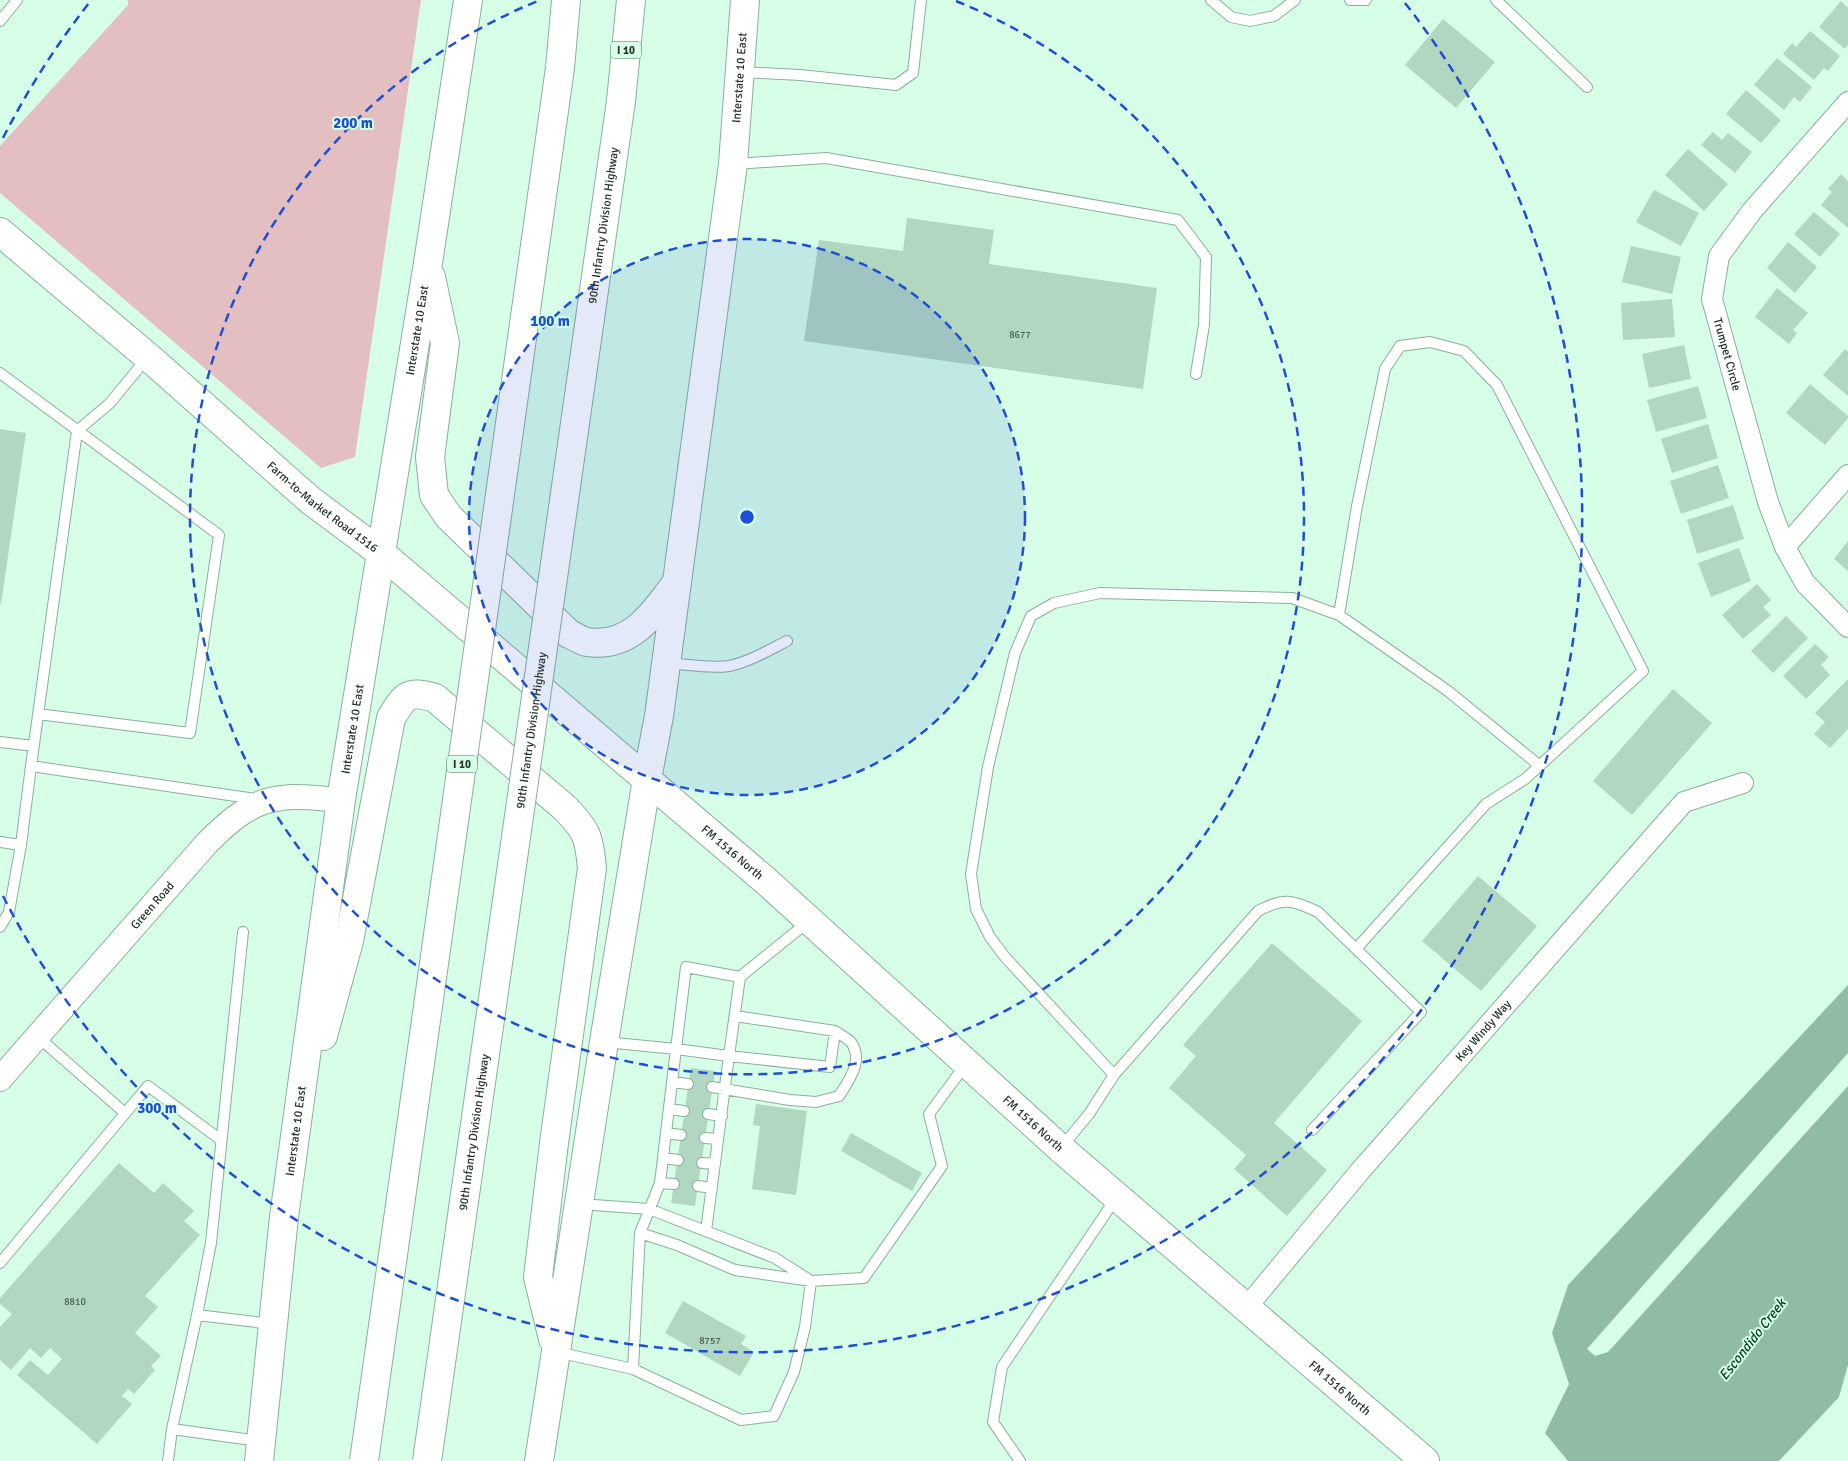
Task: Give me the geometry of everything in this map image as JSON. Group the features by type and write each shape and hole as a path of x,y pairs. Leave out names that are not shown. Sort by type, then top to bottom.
{"main road":[{"name":"Interstate 10 East","path":"260,1451 294,1139 341,800 428,263 468,0"},
{"name":"I 10","path":"364,1461 560,68 566,0"},
{"name":"90th Infantry Division Highway","path":"427,1461 621,101 631,0"},
{"name":"Interstate 10 East","path":"539,1461 604,1042 659,716 733,164 745,0"},
{"name":"Farm-to-Market Road 1516","path":"0,232 148,357 310,500 381,554 647,779"},
{"path":"428,263 445,343 430,457 434,495 448,516 569,634 586,642 610,641 632,633 650,618 678,581"},
{"path":"294,1139 349,940 391,718 402,699 418,693 435,698 565,808 582,826 590,843 592,868 554,1143 538,1277 556,1352"},
{"name":"FM 1516 North","path":"647,779 766,881 1060,1148 1425,1461"}],"street":[{"name":"Trumpet Circle","path":"1848,102 1752,211 1719,256 1712,299 1768,502 1785,547 1805,583 1848,627"},
{"path":"1785,547 1848,475"},
{"name":"Key Windy Way","path":"1246,1308 1361,1170 1684,802 1742,783"},
{"name":"Green Road","path":"0,1079 207,843 227,823 246,810 265,801 284,797 341,800"}],"lane":[{"path":"0,21 17,0"},
{"path":"740,72 800,75 896,85 912,73 921,0"},
{"path":"1211,0 1231,17 1250,21 1274,16 1295,0"},
{"path":"1350,0 1366,0"},
{"path":"1496,0 1587,86"},
{"path":"733,164 826,158 1178,220 1206,257 1204,325 1196,374"},
{"path":"1339,615 1357,506 1386,369 1400,346 1430,342 1464,351 1497,385 1644,671 1525,779 1486,804 1356,949"},
{"path":"0,927 8,912 21,845 78,431 110,403 148,357"},
{"path":"0,373 219,536 190,733 38,714"},
{"path":"1114,1075 1005,958 990,937 976,909 971,874 988,767 1015,653 1030,616 1054,603 1100,593 1292,598 1339,615 1448,691 1540,766"},
{"path":"666,663 729,666 746,661 787,641"},
{"path":"0,742 34,746"},
{"path":"31,766 265,801"},
{"path":"0,842 21,845"},
{"path":"1060,1148 1089,1114 1114,1075 1258,911 1286,900 1298,902 1318,912 1421,1012 1312,1130"},
{"path":"706,1230 740,977 809,921"},
{"path":"168,1461 172,1429 211,1244 243,932"},
{"path":"633,1369 640,1233 660,1183 686,967 740,977"},
{"path":"712,1087 790,1100 816,1102 839,1096 853,1074 857,1058 850,1042 834,1031 735,1016"},
{"path":"604,1042 830,1067 834,1031"},
{"path":"38,1036 125,1113"},
{"path":"640,1233 677,1245 735,1270 810,1281 864,1278 942,1166 929,1114 967,1063"},
{"path":"672,1082 688,1084"},
{"path":"0,1263 148,1086 221,1140"},
{"path":"669,1109 684,1111"},
{"path":"708,1114 722,1116"},
{"path":"666,1133 681,1135"},
{"path":"705,1138 718,1140"},
{"path":"663,1158 678,1160"},
{"path":"702,1163 715,1164"},
{"path":"660,1183 674,1184"},
{"path":"698,1186 712,1188"},
{"path":"1020,1461 993,1422 1002,1367 1117,1197"},
{"path":"579,1204 649,1209 775,1258 810,1281"},
{"path":"556,1352 633,1369 741,1420 774,1416 794,1372 806,1327 810,1281"},
{"path":"197,1315 273,1325"},
{"path":"172,1429 260,1451"}],"shaded area":[{"path":"128,0 421,0 355,457 321,468 0,193 0,146 128,5"}],"water":[{"name":"Escondido Creek","path":"1848,985 1848,1053 1587,1349 1595,1356 1608,1352 1848,1086 1848,1365 1839,1397 1779,1461 1568,1461 1545,1433 1569,1384 1552,1333 1568,1285"}],"building":[{"path":"1841,1 1848,8 1848,45 1845,49 1819,27"},
{"path":"1443,19 1495,62 1456,108 1405,65"},
{"path":"1810,31 1840,56 1828,71 1824,68 1814,80 1783,54 1792,43 1796,47"},
{"path":"1777,58 1812,87 1800,102 1794,97 1784,110 1754,85"},
{"path":"1746,90 1781,120 1761,143 1726,114"},
{"path":"1713,132 1722,140 1728,133 1752,152 1735,173 1701,145"},
{"path":"1688,149 1728,184 1704,211 1665,175"},
{"path":"1841,174 1848,181 1848,228 1821,205 1832,192 1828,189"},
{"path":"1654,190 1699,213 1681,246 1636,222"},
{"path":"1814,212 1840,234 1820,257 1794,234"},
{"path":"907,218 994,230 989,264 1157,288 1143,389 804,341 819,240 903,251"},
{"path":"1788,242 1817,267 1795,293 1767,268"},
{"path":"1631,246 1681,257 1672,294 1622,282"},
{"path":"1777,288 1808,313 1793,330 1797,333 1789,344 1755,317"},
{"path":"1672,299 1675,337 1623,340 1621,303"},
{"path":"1684,345 1691,379 1649,388 1642,354"},
{"path":"1845,349 1848,352 1848,396 1823,375"},
{"path":"1810,384 1848,416 1825,445 1786,413"},
{"path":"1698,386 1707,418 1656,432 1647,400"},
{"path":"1708,424 1718,458 1672,473 1661,439"},
{"path":"0,429 26,433 1,604 0,604"},
{"path":"1718,465 1729,498 1681,514 1670,481"},
{"path":"1733,505 1744,539 1697,554 1687,520"},
{"path":"1848,541 1848,571 1834,559"},
{"path":"1739,548 1751,581 1711,597 1698,563"},
{"path":"1757,584 1771,600 1763,607 1771,615 1743,639 1722,615"},
{"path":"1786,616 1808,638 1773,673 1751,651"},
{"path":"1815,644 1829,657 1821,665 1830,675 1806,699 1783,676"},
{"path":"1848,679 1848,729 1830,748 1814,734 1825,722 1815,713"},
{"path":"1673,689 1712,723 1632,815 1593,781"},
{"path":"1478,876 1537,926 1481,991 1422,941"},
{"path":"1272,943 1362,1021 1274,1123 1327,1170 1287,1216 1234,1169 1246,1155 1169,1088 1196,1056 1183,1045"},
{"path":"691,1068 715,1071 695,1206 671,1203"},
{"path":"756,1104 807,1111 796,1195 752,1189 760,1126 753,1125"},
{"path":"851,1133 922,1173 912,1191 841,1151"},
{"path":"119,1163 154,1193 163,1183 194,1211 184,1221 200,1235 145,1296 158,1307 135,1333 161,1356 151,1366 155,1370 134,1394 128,1389 122,1396 132,1404 97,1444 17,1375 30,1360 48,1375 62,1359 50,1348 41,1358 30,1348 11,1370 0,1360 0,1327 12,1314 0,1304 0,1298"},
{"path":"683,1301 746,1336 741,1344 754,1352 740,1376 665,1333"}]}
